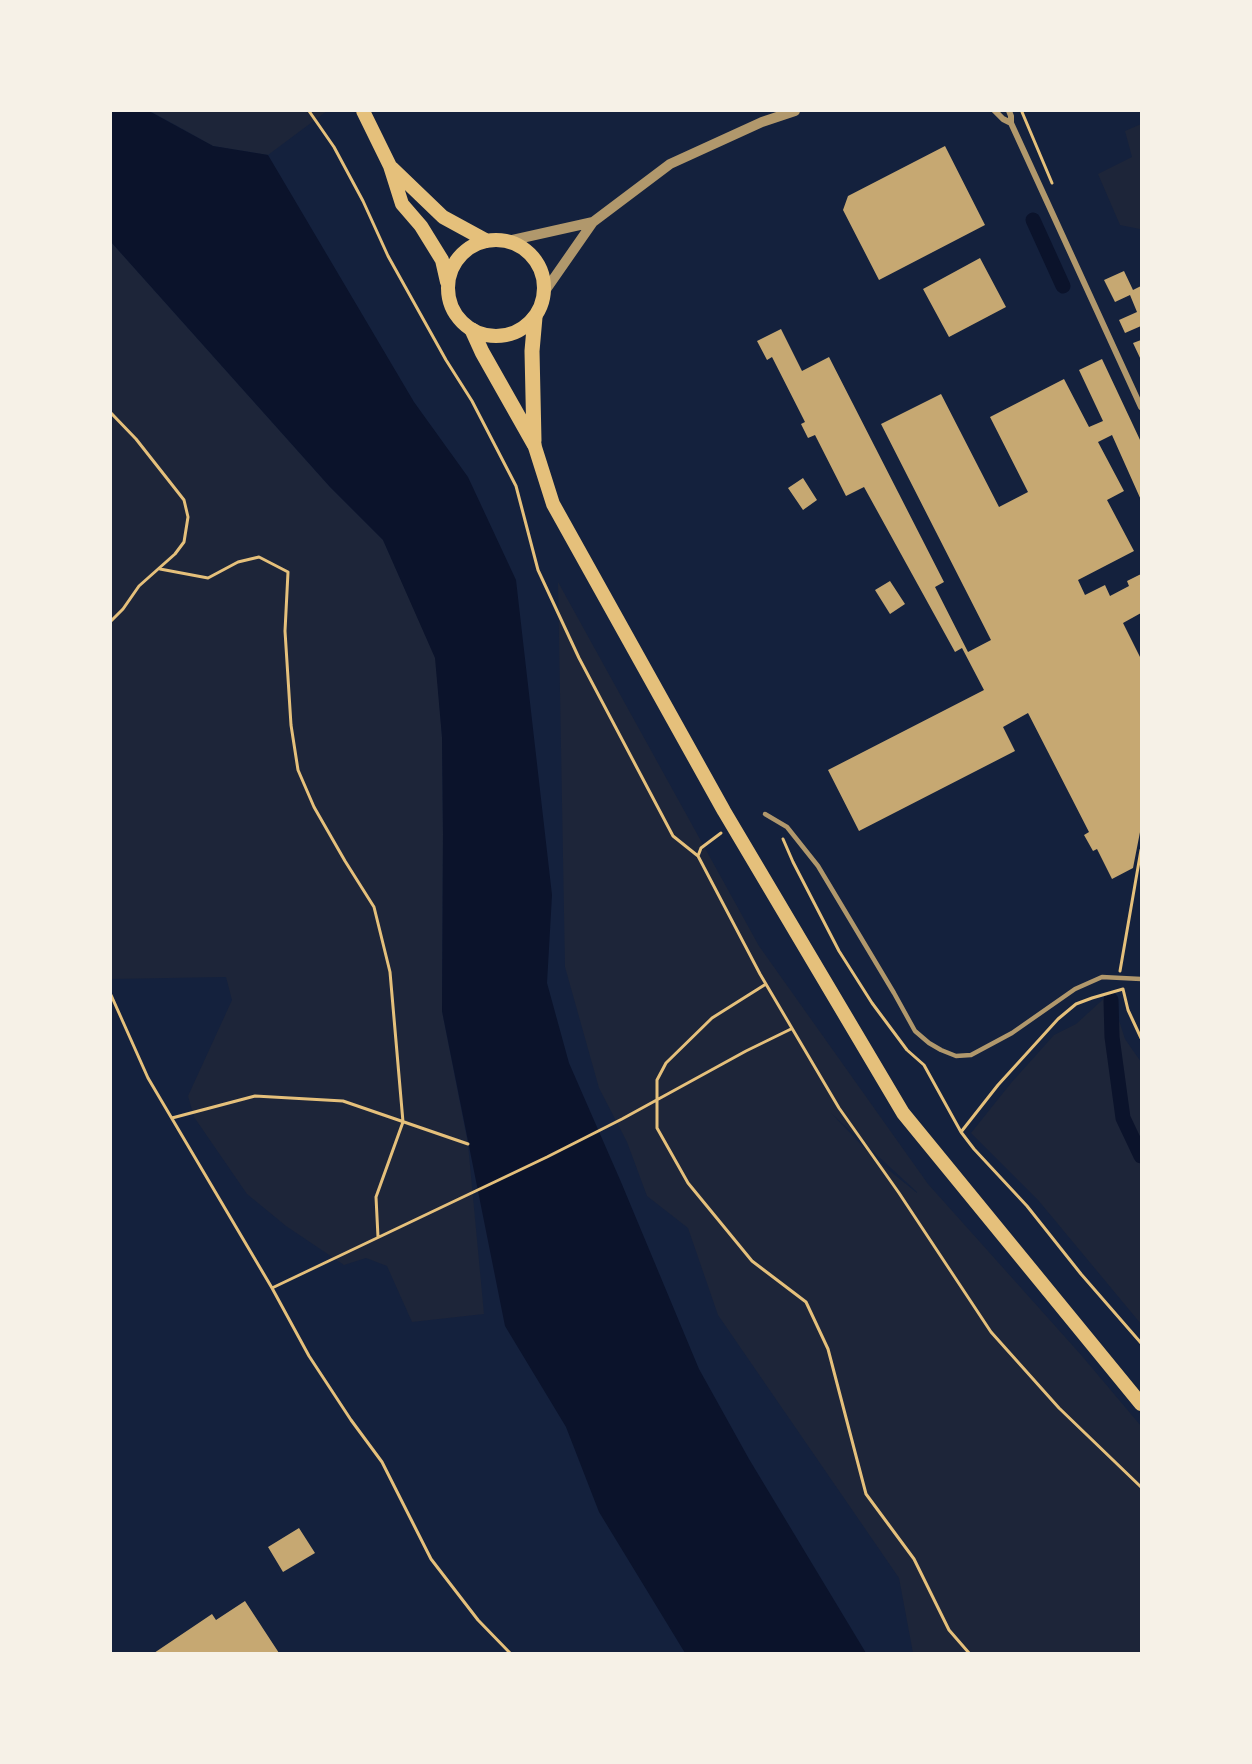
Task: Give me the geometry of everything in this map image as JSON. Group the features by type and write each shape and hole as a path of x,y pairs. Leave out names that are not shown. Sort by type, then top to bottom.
{"highway":[{"path":"534,444 532,351 535,317"},
{"path":"472,330 534,444"}],"main road":[{"path":"363,111 390,166 402,204 421,226 442,260 450,304 459,319 472,330 485,336 499,337 513,334 535,317 542,305 544,291 541,269 535,259 527,251 508,241 487,241 472,246 459,257 451,271 448,287"},
{"path":"390,166 443,218 487,241"},
{"path":"534,444 553,504 730,821 903,1113 1141,1404"}],"street":[{"path":"544,291 593,222 669,164 762,122 795,111"},
{"path":"995,111 1011,123"},
{"path":"1009,111 1011,123 1141,407"},
{"path":"508,241 593,222"}],"lane":[{"path":"765,814 787,827 818,866 915,1030 941,1050 956,1056 971,1054 1012,1034 1075,989 1102,977 1141,979"}],"path":[{"path":"309,111 334,147 363,201 388,256 446,360 472,401 516,486 538,570 579,658 673,836 698,856 766,984 839,1108 899,1193 991,1332 1059,1408 1141,1487"},
{"path":"111,413 136,439 184,500 188,517 184,542 175,554 140,586 111,621"},
{"path":"160,569 208,578 238,562 259,557 288,572 285,631 291,725 298,770 314,807 374,907 390,972 403,1122 376,1197 378,1237"},
{"path":"698,856 701,848 722,832"},
{"path":"781,833 790,856 839,951 878,1012 907,1050 924,1065 961,1132 1027,1206 1081,1274 1141,1343"},
{"path":"1119,977 1141,850"},
{"path":"766,984 712,1018 666,1063 657,1080 657,1128 688,1183 752,1261 806,1302 828,1349 866,1494 915,1559 949,1630 969,1653"},
{"path":"961,1132 998,1085 1058,1019 1076,1004 1123,989 1128,1010 1141,1038"},
{"path":"111,995 148,1078 315,1365 382,1462 431,1559 478,1620 510,1653"},
{"path":"272,1288 575,1143 792,1028"},
{"path":"172,1118 255,1096 344,1101 468,1144"}],"shaded area":[{"path":"111,111 149,111 213,146 268,155 414,402 468,477 516,580 552,895 547,983 569,1063 699,1369 749,1459 866,1653 685,1653 599,1512 566,1427 505,1326 442,1011 442,737 435,658 383,540 330,487 111,242"},
{"path":"150,111 327,111 268,155 213,146"},
{"path":"1141,124 1141,231 1120,225 1098,174 1132,157 1125,131"},
{"path":"111,242 330,487 383,540 436,658 442,737 442,1011 468,1144 484,1314 412,1322 387,1266 366,1258 344,1265 286,1226 247,1194 194,1117 188,1096 232,1000 226,977 111,979"},
{"path":"558,582 759,946 928,1184 1082,1356 1141,1426 1141,1653 913,1653 899,1578 718,1315 688,1228 647,1196 627,1142 599,1088 565,967","holes":["831,1113 917,1192 875,1159"]},
{"path":"1110,993 1125,1039 1141,1062 1141,1324 1038,1200 971,1133 1054,1035 1076,1024"}],"building":[{"path":"945,146 985,225 879,280 843,210 848,196"},
{"path":"980,258 1006,307 949,337 923,289"},
{"path":"1124,271 1133,290 1141,286 1141,326 1125,333 1119,320 1137,312 1130,295 1115,302 1104,280"},
{"path":"781,329 802,371 829,357 944,582 935,587 968,652 991,640 881,424 941,394 999,507 1028,492 990,417 1064,379 1089,427 1103,421 1079,370 1102,359 1141,442 1141,500 1112,435 1098,442 1124,491 1107,500 1134,551 1078,580 1085,595 1105,585 1110,596 1129,586 1127,581 1141,574 1141,613 1123,623 1141,659 1141,827 1133,868 1112,879 1097,849 1093,851 1084,835 1089,832 1028,713 1003,727 1015,751 859,831 828,770 984,690 962,648 955,652 864,487 846,496 815,435 808,438 801,424 805,422 772,357 767,360 757,341"},
{"path":"1141,340 1141,360 1133,343"},
{"path":"803,478 817,500 803,510 788,488"},
{"path":"890,581 905,604 890,614 875,590"},
{"path":"299,1528 315,1553 283,1572 268,1547"},
{"path":"245,1601 279,1653 154,1653 212,1614 216,1620"}],"waterway":[{"path":"1033,220 1063,286"},
{"path":"1111,1000 1112,1037 1123,1118 1141,1156"}]}
